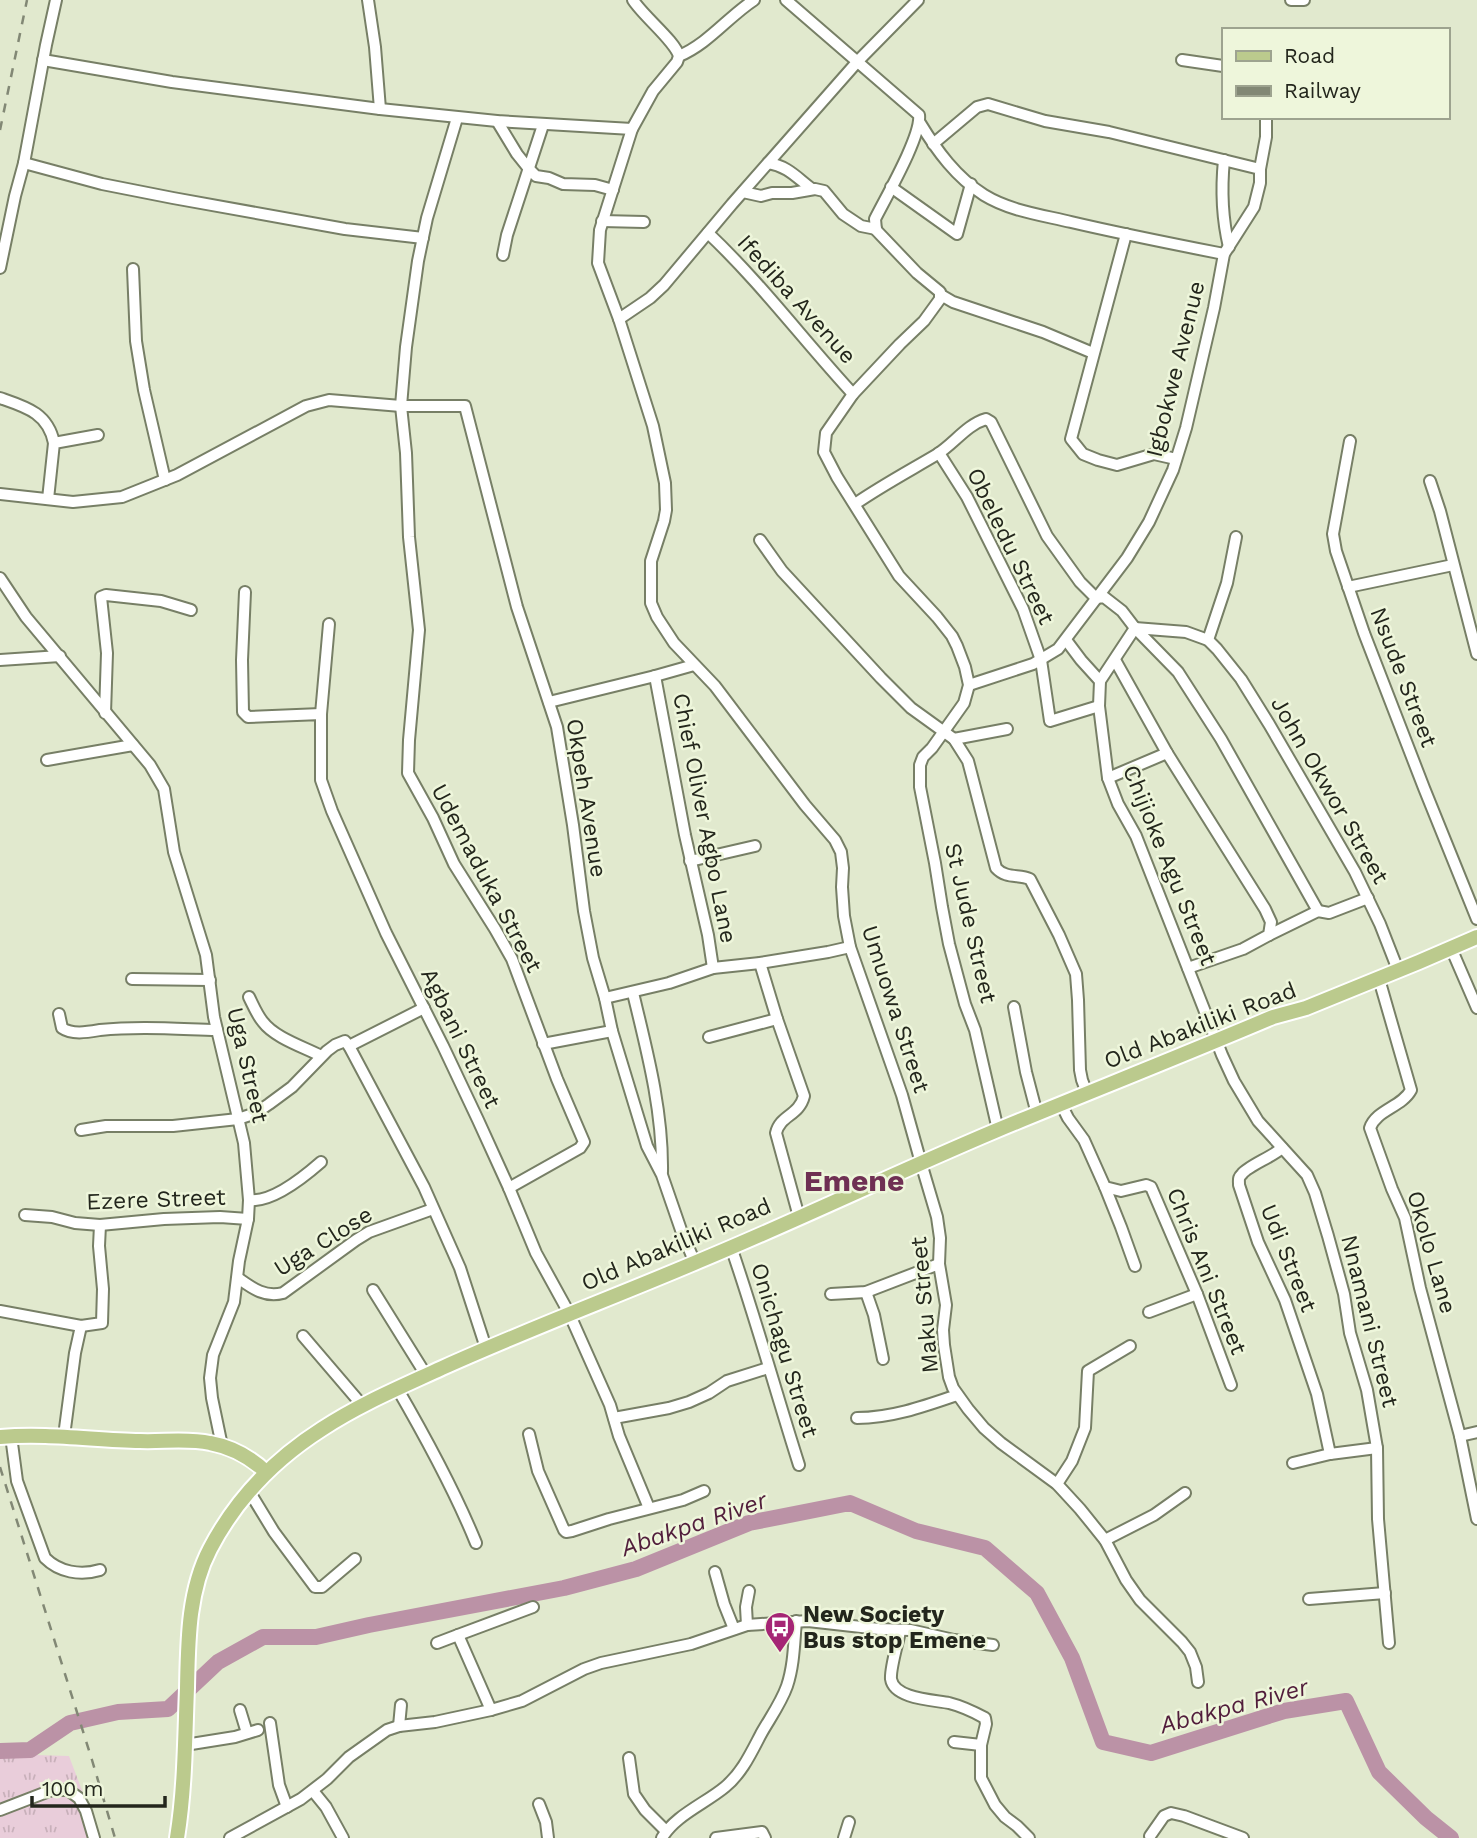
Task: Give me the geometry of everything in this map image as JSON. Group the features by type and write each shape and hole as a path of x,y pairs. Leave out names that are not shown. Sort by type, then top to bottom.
{"main road":[{"name":"Old Abakiliki Road","path":"177,1838 185,1739 189,1627 204,1560 223,1526 249,1491 266,1472 321,1429 362,1405 486,1348 695,1263 920,1163 1273,1017 1306,1008 1477,937"},
{"path":"5,1436 199,1442 222,1446 246,1456 266,1472"}],"street":[{"path":"0,268 57,0"},
{"path":"368,0 380,109"},
{"path":"633,0 675,47 679,56 695,50 741,8 754,0"},
{"path":"786,0 919,115 916,138 875,219 876,229 904,260 941,295 953,302 1044,332 1093,353"},
{"path":"619,319 664,285 858,61 918,0"},
{"path":"1291,0 1304,0"},
{"name":"Umuowa Street","path":"679,56 647,101 632,129 602,221 599,240 598,263 653,426 665,483 666,510 651,561 651,603 669,635 715,686 835,840 841,852 844,916 849,947 902,1095 920,1163"},
{"path":"43,60 172,82 380,109 543,125 632,129"},
{"path":"1182,60 1222,66"},
{"path":"933,144 977,107 988,104 1045,121 1109,132 1260,169"},
{"name":"Udemaduka Street","path":"457,118 438,177 418,261 401,406 406,453 409,537 419,630 408,773 454,864 512,959 543,1044 584,1142 580,1148 509,1188"},
{"path":"1227,251 1254,207 1266,137 1266,119"},
{"path":"497,121 517,154 536,176 563,184 595,185 613,190"},
{"path":"920,123 933,144 959,175 984,194 1005,205 1126,234 1227,251"},
{"path":"503,255 543,125"},
{"path":"1224,160 1223,223 1227,251"},
{"path":"24,163 102,184 173,198 345,229 423,238"},
{"path":"768,163 791,171 812,189"},
{"path":"891,187 957,234 971,184"},
{"path":"743,192 761,196 812,189 824,191 843,214 861,226 876,229"},
{"path":"602,221 644,222"},
{"name":"Ifediba Avenue","path":"708,233 749,273 853,394"},
{"path":"1126,234 1071,439 1083,454 1117,465 1154,454 1176,459"},
{"name":"Igbokwe Avenue","path":"969,685 1041,660 1058,649 1127,558 1149,522 1176,459 1195,393 1227,251"},
{"path":"133,269 136,341 144,390 165,481"},
{"path":"941,295 924,321 853,394 826,433 824,452 899,576 952,636 969,685"},
{"path":"0,398 29,409 49,425 54,443 48,499"},
{"path":"0,494 73,502 122,497 165,481 306,406 329,400 401,406"},
{"name":"Okpeh Avenue","path":"401,406 466,406 517,607 550,702 562,753 584,911 593,958 605,998"},
{"path":"855,503 939,453 980,421 986,419 991,422 1047,536 1080,582 1096,598 1104,597 1122,611 1178,672 1221,739 1318,911"},
{"path":"54,443 98,435"},
{"name":"Nsude Street","path":"1350,442 1333,534 1336,551 1419,776 1477,919"},
{"name":"Obeledu Street","path":"939,453 967,497 1023,608 1041,660 1050,721 1099,706"},
{"path":"1430,481 1477,654"},
{"path":"1135,628 1186,632 1208,640 1227,583 1236,537"},
{"path":"760,540 782,571 881,678 911,708 949,735 968,761 996,869 1002,874 1030,880 1070,957 1076,975 1080,1070 1087,1093"},
{"path":"1348,587 1453,565"},
{"name":"Uga Street","path":"0,578 26,617 133,745 164,789 174,852 206,955 217,1030 244,1143 248,1219 234,1302 213,1355 210,1378 222,1446"},
{"path":"244,592 243,712 248,717 321,714"},
{"path":"105,713 107,653 101,597 106,595 161,601 191,610"},
{"name":"Agbani Street","path":"328,624 321,714 321,780 332,811 386,933 509,1188 536,1253 569,1313 610,1405 619,1436 649,1508"},
{"path":"1066,640 1100,681 1135,628"},
{"name":"John Okwor Street","path":"1208,640 1241,679 1345,854 1368,898 1398,970"},
{"path":"0,660 60,656"},
{"path":"1115,660 1167,753 1265,909 1271,922 1269,935"},
{"path":"550,702 694,665"},
{"name":"Chief Oliver Agbo Lane","path":"655,676 713,968"},
{"name":"Chijioke Agu Street","path":"1100,681 1099,706 1108,778 1118,804 1136,836 1217,1041"},
{"name":"St Jude Street","path":"969,685 949,735 923,757 920,765 920,787 949,944 975,1030 998,1130"},
{"path":"949,735 1007,729"},
{"path":"47,760 133,745"},
{"path":"1108,778 1167,753"},
{"path":"690,862 755,846"},
{"path":"1188,968 1243,949 1318,911 1329,913 1368,898"},
{"path":"695,1263 662,1175 647,1146 612,1031 605,998 633,993 713,968 760,963 849,947"},
{"path":"1451,948 1477,1008"},
{"path":"760,963 804,1096 800,1107 780,1123 776,1133 799,1217"},
{"path":"132,978 210,980"},
{"name":"Okolo Lane","path":"1379,979 1411,1090 1410,1094 1373,1121 1370,1128 1405,1218 1420,1288 1460,1436"},
{"path":"633,993 654,1089 662,1145 662,1175"},
{"path":"249,997 262,1022 275,1033 321,1056"},
{"path":"1014,1007 1037,1114"},
{"path":"349,1046 424,1008"},
{"path":"59,1014 62,1028 67,1031 123,1028 217,1030"},
{"path":"709,1037 777,1019"},
{"path":"543,1044 612,1031"},
{"path":"81,1130 106,1126 173,1126 238,1119 256,1113 292,1087 321,1056 345,1041 424,1187 460,1268 486,1348"},
{"name":"Nnamani Street","path":"1217,1041 1228,1069 1262,1128 1307,1175 1315,1193 1344,1294 1350,1334 1367,1390 1377,1448 1378,1519 1389,1643"},
{"path":"1061,1104 1084,1140 1135,1266"},
{"name":"Udi Street","path":"1282,1148 1245,1171 1240,1177 1239,1185 1258,1242 1285,1300 1319,1403 1330,1454"},
{"path":"249,1200 256,1201 273,1195 321,1162"},
{"name":"Maku Street","path":"920,1163 937,1217 940,1238 939,1264 946,1305 944,1345 949,1377 957,1395 1001,1443 1057,1484 1080,1509 1105,1541 1140,1601 1190,1652 1198,1682"},
{"name":"Chris Ani Street","path":"1105,1187 1121,1191 1146,1185 1151,1187 1197,1294 1231,1385"},
{"name":"Uga Close","path":"238,1278 262,1293 283,1293 369,1232 433,1209"},
{"name":"Ezere Street","path":"25,1215 100,1225 164,1219 248,1219"},
{"path":"0,1311 81,1326 100,1325 104,1321 100,1225"},
{"name":"Onichagu Street","path":"731,1247 799,1465"},
{"path":"831,1294 866,1292 939,1264"},
{"path":"373,1290 426,1376"},
{"path":"866,1292 883,1359"},
{"path":"1149,1312 1197,1294"},
{"path":"64,1436 81,1326"},
{"path":"303,1336 362,1405"},
{"path":"1057,1484 1072,1461 1085,1428 1088,1371 1130,1346"},
{"path":"614,1418 689,1402 727,1381 768,1368"},
{"path":"397,1388 443,1471 476,1543"},
{"path":"858,1418 899,1413 957,1395"},
{"path":"1477,1432 1460,1436 1477,1519"},
{"path":"530,1434 538,1471 566,1532 683,1500 704,1491"},
{"path":"5,1436 45,1558 60,1570 87,1573 100,1570"},
{"path":"1293,1463 1330,1454 1377,1448"},
{"path":"249,1491 274,1532 315,1587 322,1587 355,1559"},
{"path":"1105,1541 1145,1520 1185,1493"},
{"path":"715,1572 734,1629"},
{"path":"747,1625 749,1591"},
{"path":"1309,1599 1385,1593"},
{"path":"437,1643 533,1607"},
{"path":"629,1758 634,1794 664,1835 673,1824 728,1785 753,1750 787,1686 796,1621"},
{"path":"230,1838 313,1791 349,1757 387,1730 491,1710 522,1701 600,1663 691,1644 747,1625 822,1622 911,1630 993,1645"},
{"path":"900,1630 891,1674 893,1685 901,1693 949,1703 985,1718 981,1745 981,1778 1004,1817 1029,1838"},
{"path":"458,1635 491,1710"},
{"path":"399,1726 401,1705"},
{"path":"185,1739 235,1737 253,1731 240,1710"},
{"path":"270,1723 279,1786 287,1807"},
{"path":"954,1742 981,1745"},
{"path":"0,1810 52,1790 68,1790 79,1798 94,1838"},
{"path":"313,1791 326,1807 343,1838"},
{"path":"539,1804 546,1822 548,1838"},
{"path":"1150,1836 1164,1816 1171,1813 1184,1816 1215,1834 1243,1838"},
{"path":"845,1838 849,1822"},
{"path":"716,1838 748,1835 759,1831 765,1838"}],"green space":[{"path":"0,1754 69,1756 100,1838 0,1838"}],"waterway":[{"name":"Abakpa River","path":"0,1751 30,1750 70,1723 118,1712 168,1709 218,1662 263,1637 316,1637 564,1588 636,1569 749,1523 850,1503 916,1531 985,1548 1037,1593 1072,1658 1103,1742 1151,1753 1284,1711 1346,1701 1379,1772 1426,1818 1451,1838"}],"railway":[{"path":"0,130 27,0"},
{"path":"0,1467 115,1838"}],"place":[{"name":"New Society Bus stop Emene","path":"780,1654"}],"district":[{"name":"Emene","path":"854,1181"}]}
